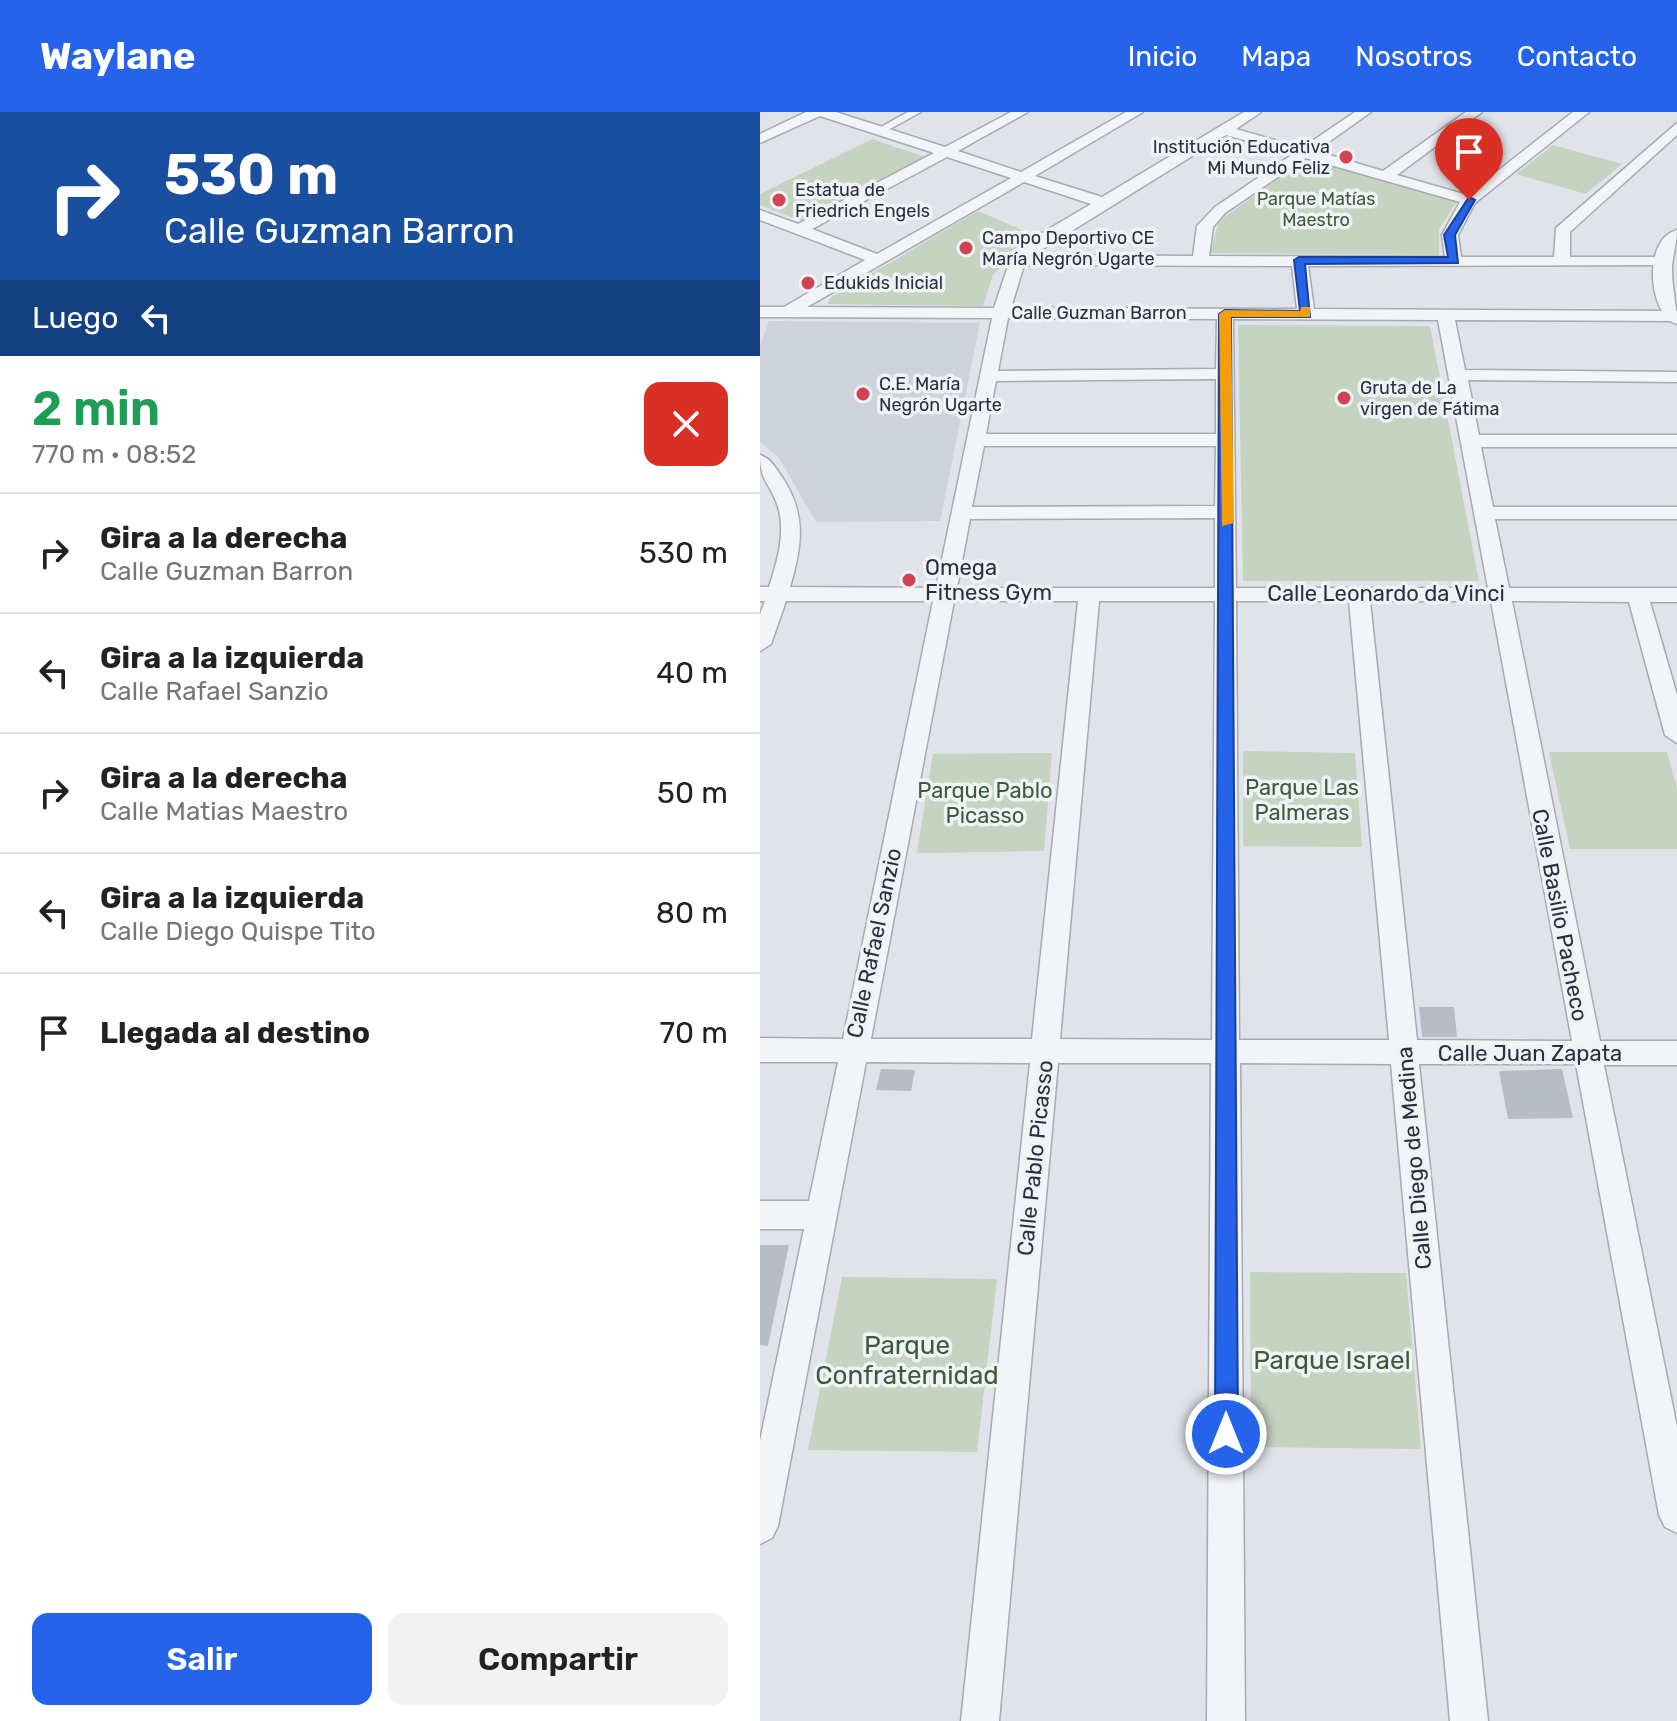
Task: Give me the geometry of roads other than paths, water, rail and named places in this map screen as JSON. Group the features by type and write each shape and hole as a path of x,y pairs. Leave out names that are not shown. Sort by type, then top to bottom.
{"street":[{"path":"760,139 820,112 948,150 1104,203"},
{"path":"835,112 881,129 916,112"},
{"path":"799,230 1021,112"},
{"path":"787,312 1136,112"},
{"path":"1017,260 1043,239 1254,112"},
{"path":"1200,260 1201,240 1211,218 1234,197 1364,112"},
{"path":"1385,176 1475,112"},
{"path":"1454,261 1450,235 1469,200 1582,112"},
{"path":"1562,262 1562,231 1677,127"},
{"path":"1225,130 1469,200"},
{"path":"760,215 879,260"},
{"path":"1677,236 1666,247 1660,262 1660,273 1677,316"},
{"path":"1017,260 1660,262"},
{"name":"Calle Rafael Sanzio","path":"760,1526 852,1050 991,376 1001,313 1017,260"},
{"path":"1299,260 1306,314"},
{"name":"Calle Guzman Barron","path":"760,312 1677,316"},
{"path":"1225,314 1226,1721"},
{"name":"Calle Basilio Pacheco","path":"1446,315 1677,1515"},
{"path":"991,376 1225,374"},
{"path":"1458,375 1677,377"},
{"path":"978,440 1226,440"},
{"path":"1469,441 1677,441"},
{"path":"760,461 775,481 790,512 791,539 768,594 760,644"},
{"path":"963,513 1227,512"},
{"path":"1483,513 1677,513"},
{"name":"Calle Leonardo da Vinci","path":"768,594 1677,595"},
{"name":"Calle Pablo Picasso","path":"980,1721 1089,594"},
{"name":"Calle Diego de Medina","path":"1359,594 1469,1721"},
{"path":"1637,594 1677,735"},
{"name":"Calle Juan Zapata","path":"760,1050 1677,1053"},
{"path":"760,1215 820,1215"}],"place":[{"name":"Institución Educativa Mi Mundo Feliz","path":"1346,157"},
{"name":"Estatua de Friedrich Engels","path":"779,200"},
{"name":"Campo Deportivo CE María Negrón Ugarte","path":"966,248"},
{"name":"Edukids Inicial","path":"808,283"},
{"name":"C.E. María Negrón Ugarte","path":"863,394"},
{"name":"Gruta de La virgen de Fátima","path":"1344,398"},
{"name":"Omega Fitness Gym","path":"909,580"}],"park label":[{"name":"Parque Matías Maestro","path":"1316,209"},
{"name":"Parque Las Palmeras","path":"1302,800"},
{"name":"Parque Pablo Picasso","path":"985,802"},
{"name":"Parque Confraternidad","path":"907,1360"},
{"name":"Parque Israel","path":"1332,1360"}]}
